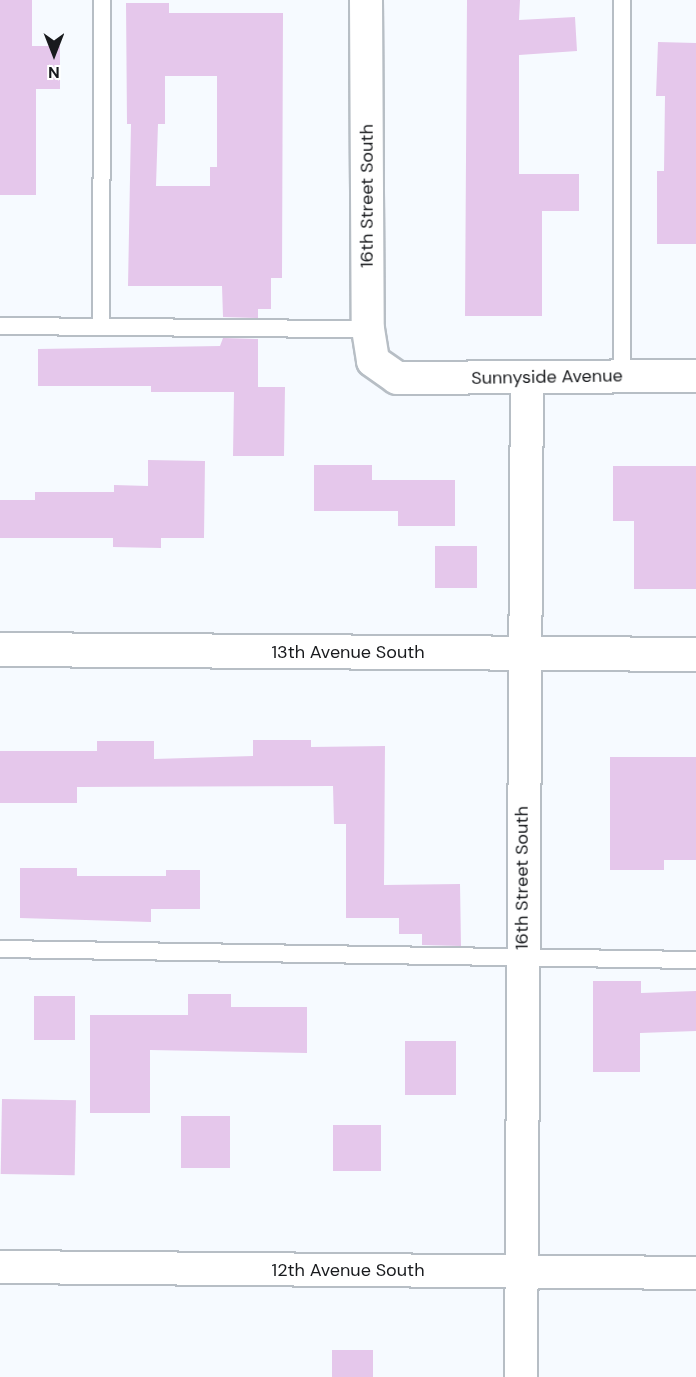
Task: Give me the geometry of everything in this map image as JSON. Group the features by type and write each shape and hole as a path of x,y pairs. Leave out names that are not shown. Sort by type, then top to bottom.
{"street":[{"name":"16th Street South","path":"366,0 368,329 373,361 397,378"},
{"name":"Sunnyside Avenue","path":"397,378 527,379 696,376"},
{"name":"16th Street South","path":"521,1377 523,653 527,379"},
{"name":"13th Avenue South","path":"0,649 696,654"},
{"name":"12th Avenue South","path":"0,1268 696,1273"}],"lane":[{"path":"101,327 102,0"},
{"path":"622,0 622,376"},
{"path":"0,326 368,329"},
{"path":"0,949 696,960"}],"building":[{"path":"0,0 32,0 32,46 60,46 60,89 36,89 36,195 0,195"},
{"path":"467,0 520,0 519,20 575,17 577,51 519,55 519,174 579,174 579,211 542,211 542,316 465,316"},
{"path":"126,3 169,3 169,13 283,13 282,278 271,278 271,309 258,309 258,318 223,317 222,286 128,286 131,124 127,124","holes":["165,76 217,76 217,167 210,167 210,186 156,186 158,124 165,124"]},
{"path":"658,42 696,43 696,244 657,244 657,171 664,171 665,96 656,96"},
{"path":"223,338 258,339 258,387 285,387 284,456 233,456 234,392 151,392 151,386 38,386 38,349 220,346"},
{"path":"148,460 205,461 204,538 161,538 161,548 113,547 113,538 0,538 0,500 35,500 35,492 114,492 114,485 148,486"},
{"path":"314,465 372,465 372,480 455,480 455,526 398,526 398,511 314,511"},
{"path":"613,466 696,466 696,589 634,589 634,521 613,521"},
{"path":"435,546 477,546 477,588 435,588"},
{"path":"253,740 311,740 311,747 385,746 384,885 460,884 461,946 422,945 422,934 399,934 399,918 346,918 346,824 334,824 333,786 77,787 77,803 0,803 0,751 97,751 97,741 154,741 154,759 253,756"},
{"path":"610,757 696,757 696,860 664,860 664,870 610,870"},
{"path":"20,868 77,868 77,876 166,876 166,870 200,870 200,909 151,909 151,922 20,918"},
{"path":"593,981 641,981 641,993 696,991 696,1031 640,1033 640,1072 593,1072"},
{"path":"188,994 231,994 231,1007 307,1007 307,1053 150,1050 150,1113 90,1113 90,1015 188,1015"},
{"path":"34,996 75,996 75,1040 34,1040"},
{"path":"405,1041 456,1041 456,1095 405,1095"},
{"path":"2,1099 76,1100 75,1175 1,1174"},
{"path":"181,1116 230,1116 230,1168 181,1168"},
{"path":"333,1125 381,1125 381,1171 333,1171"},
{"path":"332,1350 373,1350 373,1377 332,1377"}]}
